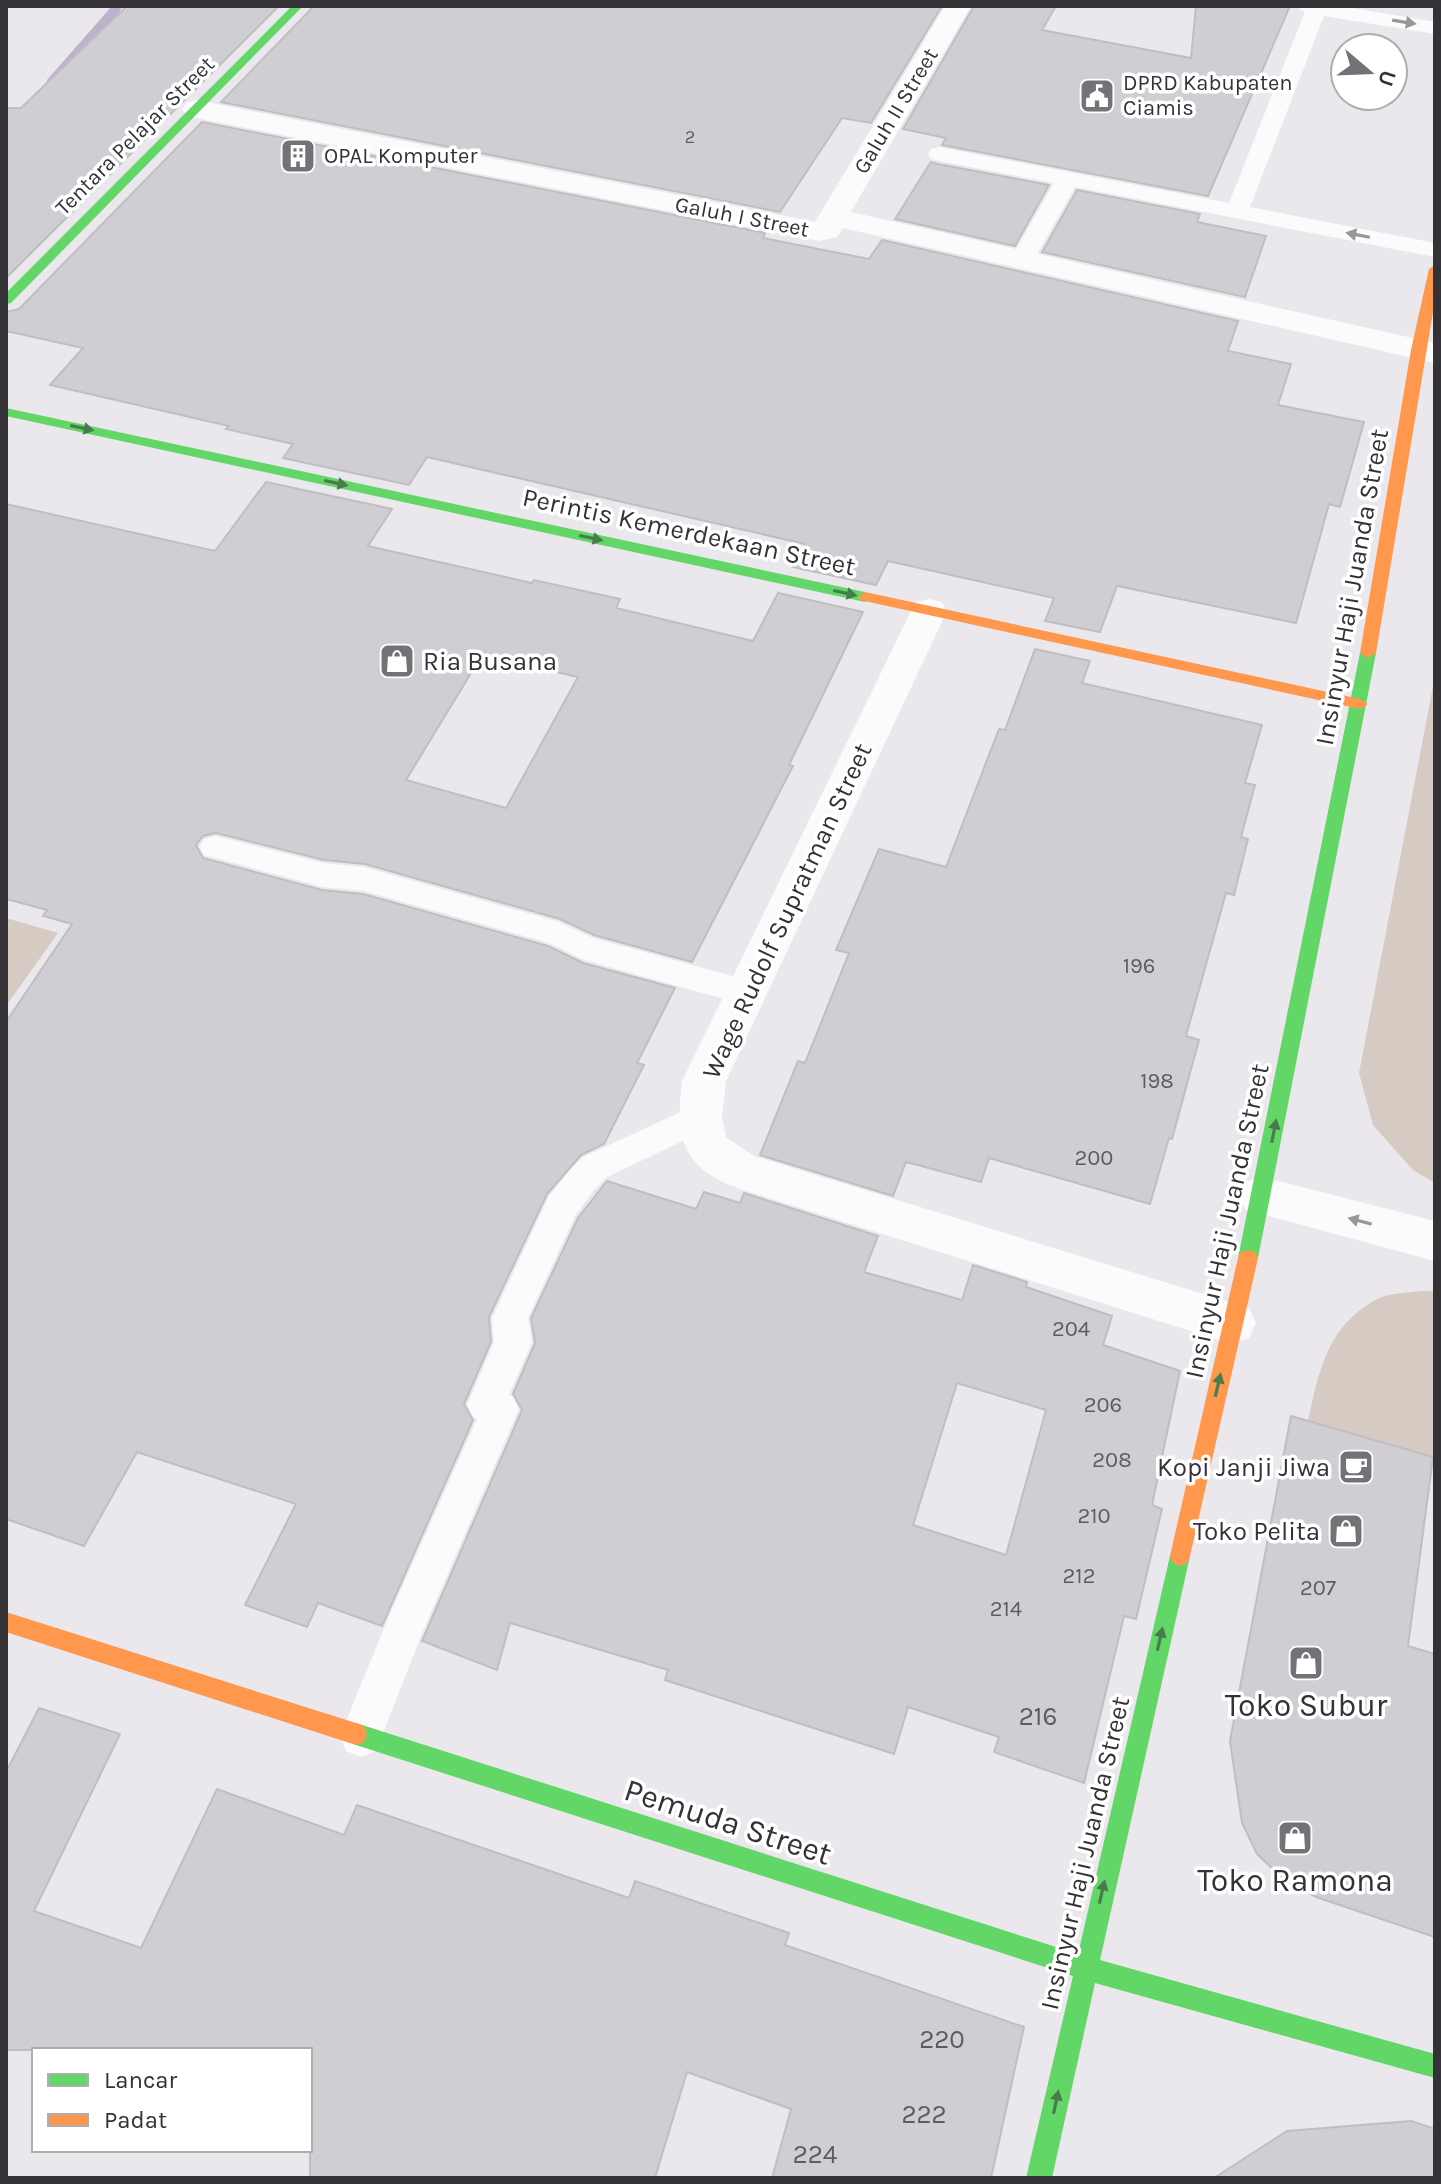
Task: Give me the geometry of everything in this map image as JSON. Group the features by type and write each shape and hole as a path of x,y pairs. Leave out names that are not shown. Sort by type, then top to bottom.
{"main road":[{"name":"Tentara Pelajar Street","path":"6,300 298,6"},
{"name":"Insinyur Haji Juanda Street","path":"1039,2178 1262,1196 1360,704 1426,351 1435,269"},
{"name":"Perintis Kemerdekaan Street","path":"6,412 1360,704"},
{"name":"Pemuda Street","path":"6,1622 1085,1968 1435,2066"}],"street":[{"name":"Galuh II Street","path":"833,217 958,6"},
{"name":"Galuh I Street","path":"196,109 820,232 826,231 833,217 1426,351"},
{"name":"Wage Rudolf Supratman Street","path":"929,611 704,1081 700,1117 706,1147 740,1170 1232,1323"},
{"path":"1262,1196 1435,1241"}],"lane":[{"path":"1237,212 1310,7 1435,28"},
{"path":"939,154 1435,250"},
{"path":"1022,260 1068,179"},
{"path":"215,847 323,875 364,879 559,934 584,948 746,992"},
{"path":"361,1736 403,1630 500,1409 486,1405 513,1342 510,1318 562,1207 595,1167 700,1117"}],"shaded area":[{"path":"1435,676 1435,1183 1413,1170 1373,1125 1359,1073"},
{"path":"6,918 58,933 6,1006"},
{"path":"1435,1291 1435,1457 1308,1421 1321,1368 1336,1336 1347,1322 1377,1299"}],"building":[{"path":"127,6 279,6 6,278 6,108 21,108"},
{"path":"314,6 942,6 871,123 842,118 780,212 221,102"},
{"name":"DPRD Kabupaten Ciamis","path":"974,6 1056,6 1042,30 1191,58 1196,6 1290,6 1208,196 942,145 946,138 903,129"},
{"path":"202,122 765,233 763,238 869,259 882,240 1238,321 1228,351 1291,364 1278,405 1364,422 1340,507 1329,504 1296,623 1117,586 1100,632 1045,621 1054,598 888,561 876,585 793,567 805,544 427,457 409,485 283,458 293,444 226,429 229,426 50,385 83,348 6,331 6,312 19,309"},
{"path":"931,162 1049,185 1015,246 895,219"},
{"path":"1077,190 1200,214 1197,222 1266,236 1245,297 1042,252"},
{"path":"266,482 392,509 368,546 532,583 534,580 620,599 616,608 753,641 778,593 863,612 789,765 793,766 692,962 594,935 560,919 365,864 324,860 216,833 203,836 196,845 203,858 322,890 363,894 548,946 583,963 675,988 637,1063 644,1065 604,1144 581,1155 547,1194 489,1317 491,1342 464,1404 473,1420 382,1626 318,1603 307,1627 245,1605 296,1504 137,1452 84,1546 6,1519 6,1022 72,924 43,916 47,910 6,899 6,504 215,551","holes":["482,655 578,677 506,808 406,780"]},
{"path":"1035,649 1090,661 1082,683 1262,725 1245,783 1255,785 1241,837 1248,839 1234,895 1226,893 1186,1036 1199,1040 1172,1139 1169,1138 1150,1204 989,1158 981,1182 906,1162 893,1196 760,1155 798,1061 805,1063 849,953 836,950 879,849 946,867 999,729 1005,730"},
{"path":"607,1181 696,1209 704,1192 740,1203 744,1193 878,1236 864,1272 962,1300 973,1265 1027,1282 1026,1287 1112,1316 1103,1345 1180,1371 1152,1505 1162,1509 1136,1619 1124,1616 1084,1783 994,1752 999,1737 908,1707 894,1754 665,1680 668,1670 510,1623 497,1670 422,1641 522,1410 513,1394 535,1343 531,1318 578,1218","holes":["957,1383 1046,1410 1006,1555 913,1525"]},
{"path":"1291,1416 1433,1457 1408,1646 1435,1654 1435,1937 1316,1897 1283,1879 1257,1854 1242,1823 1230,1741"},
{"path":"39,1708 120,1734 34,1911 141,1948 217,1789 344,1835 357,1805 629,1898 635,1881 789,1933 785,1945 1024,2027 991,2178 772,2178 791,2109 687,2072 655,2178 310,2178 312,2048 6,2050 6,1772"},
{"path":"1411,2121 1435,2129 1435,2178 1214,2178 1287,2131"}],"waterway":[{"path":"51,82 90,35 115,12 117,6"}],"traffic: fast":[{"path":"6,300 298,6"},
{"path":"6,412 865,597"},
{"path":"1248,1258 1368,653"},
{"path":"1039,2178 1180,1556"},
{"path":"356,1734 1085,1968 1435,2066"}],"traffic: slow":[{"path":"1368,653 1418,350 1435,269"},
{"path":"865,597 1360,704"},
{"path":"1180,1556 1248,1258"},
{"path":"6,1622 356,1734"}],"place":[{"name":"DPRD Kabupaten Ciamis","path":"1097,96"},
{"name":"OPAL Komputer","path":"298,156"},
{"name":"Ria Busana","path":"397,661"},
{"name":"Kopi Janji Jiwa","path":"1356,1467"},
{"name":"Toko Pelita","path":"1346,1531"},
{"name":"Toko Subur","path":"1306,1663"},
{"name":"Toko Ramona","path":"1295,1838"}]}
